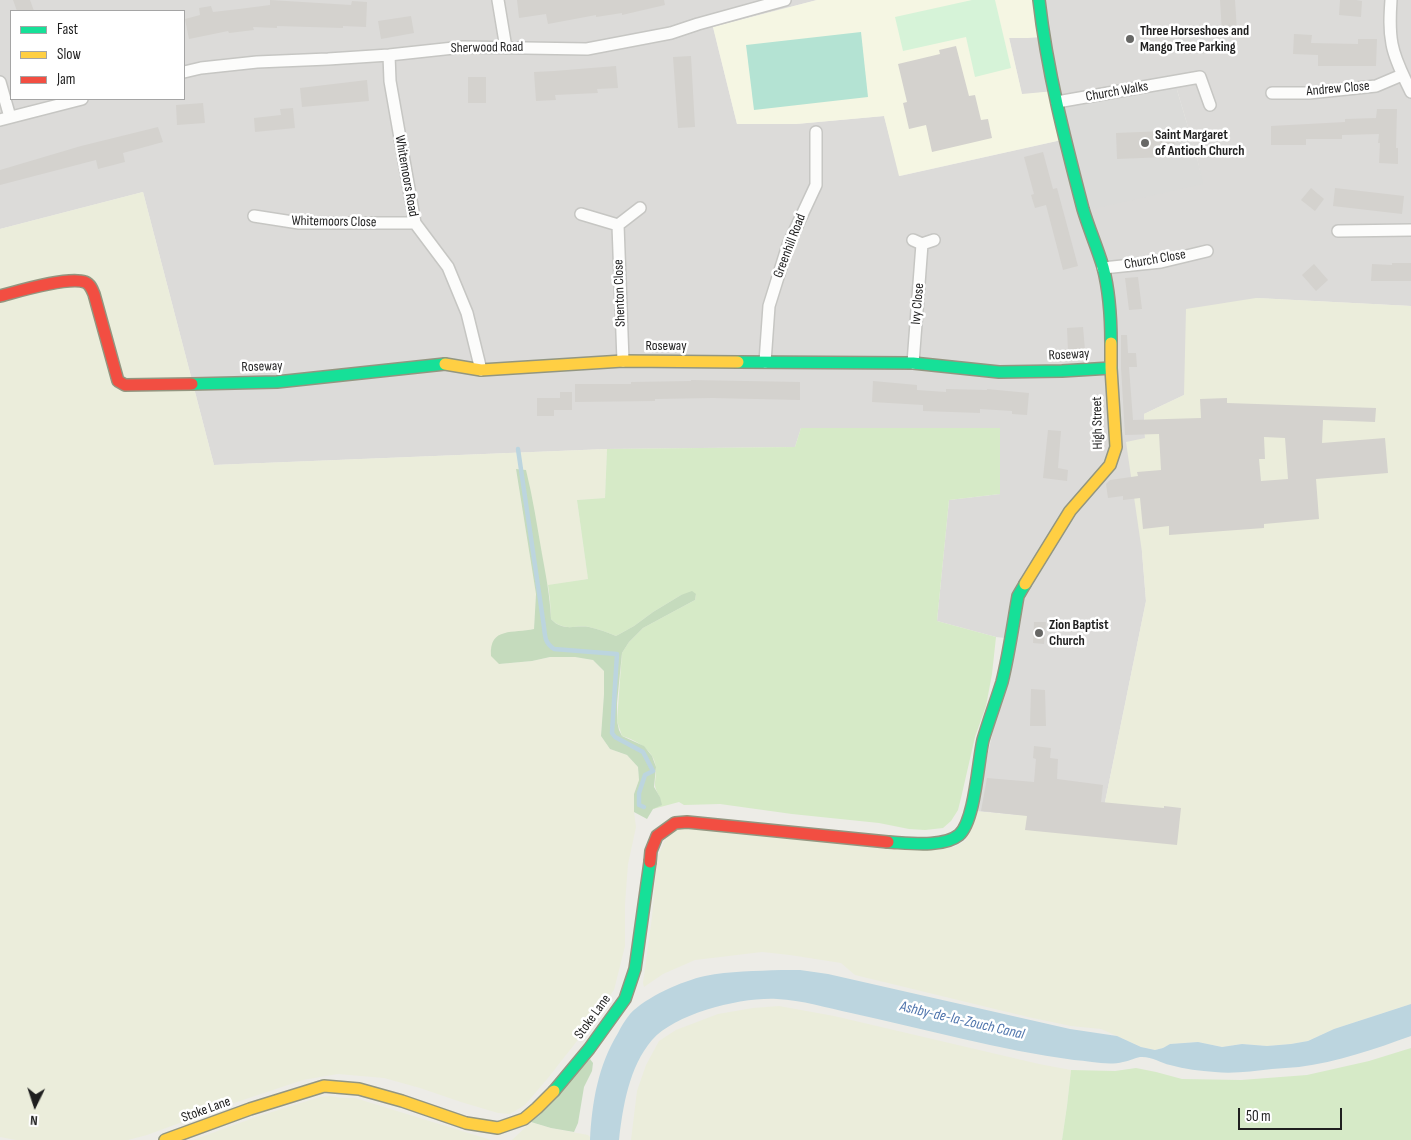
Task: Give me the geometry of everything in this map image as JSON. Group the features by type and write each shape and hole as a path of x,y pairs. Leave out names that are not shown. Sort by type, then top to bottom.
{"street":[{"path":"498,0 506,48"},
{"name":"Sherwood Road","path":"185,72 264,61 328,60 462,47 588,48 671,33 785,0"},
{"name":"High Street","path":"950,840 960,834 971,811 983,742 1002,681 1018,596 1070,512 1110,465 1116,447 1111,368 1111,320 1103,268 1084,211 1057,102 1043,37 1039,0"},
{"path":"1391,0 1390,30 1392,46 1402,75 1411,92"},
{"name":"Whitemoors Road","path":"389,55 390,81 414,223 448,268 467,313 481,370"},
{"name":"Andrew Close","path":"1272,93 1309,93 1376,86 1402,75"},
{"name":"Church Walks","path":"1057,102 1200,77 1210,105"},
{"path":"0,82 5,118 78,100"},
{"name":"Greenhill Road","path":"764,362 768,306 788,245 816,184 816,132"},
{"path":"581,214 618,226 640,208"},
{"name":"Whitemoors Close","path":"254,216 299,223 414,223"},
{"name":"Shenton Close","path":"618,226 623,361"},
{"path":"1338,231 1411,230"},
{"name":"Ivy Close","path":"913,363 918,242 934,240"},
{"name":"Church Close","path":"1103,268 1161,262 1206,251"},
{"name":"Roseway","path":"0,296 64,282 79,280 86,282 91,286 94,294 114,373 118,381 125,385 277,382 445,364 481,370 623,361 913,363 999,372 1111,368"},
{"name":"Stoke Lane","path":"165,1140 250,1109 324,1086 359,1089 402,1101 466,1123 482,1126 498,1128 524,1119 560,1084 625,999 635,969 652,851 656,836 676,823 697,823 924,844 950,840"}],"shaded area":[{"path":"0,0 817,0 713,27 737,124 796,124 884,116 900,176 1066,139 1202,184 1197,157 1176,81 1057,102 1055,91 1022,95 1009,37 1028,38 1039,0 1411,0 1411,306 1256,298 1184,395 1144,414 1142,552 1146,601 1104,807 1017,815 974,811 1015,639 996,637 937,621 949,500 1000,494 999,428 801,428 795,447 607,449 214,465 143,192 0,229"},
{"path":"817,0 1039,0 1043,37 1009,38 1022,94 1055,91 1066,139 899,176 884,116 796,124 737,124 713,27"},
{"path":"1177,81 1177,90 1203,184 1084,211 1057,102"},
{"path":"143,192 214,465 607,449 605,498 577,500 588,579 545,586 521,469 516,470 536,594 534,629 520,632 499,664 532,661 550,657 575,657 593,660 604,671 601,736 610,749 627,755 638,767 639,780 634,794 636,827 628,864 625,904 625,946 614,990 548,1078 525,1105 510,1114 498,1113 384,1078 338,1074 303,1080 128,1140 16,1140 0,1137 0,229"},
{"path":"1256,298 1411,306 1411,1004 1334,1029 1308,1041 1267,1046 1242,1044 1222,1047 1198,1042 1170,1044 1155,1050 1141,1047 1101,1029 1071,1026 1028,1017 855,975 841,963 790,955 762,952 695,960 663,974 644,987 657,859 668,832 677,828 943,848 955,847 966,840 974,811 1017,815 1104,807 1146,601 1142,552 1126,442 1145,438 1144,414 1184,395 1186,309"},
{"path":"779,1006 834,1016 1071,1070 1062,1140 631,1140 637,1091 646,1065 659,1041 676,1030 718,1014"},
{"path":"320,1097 355,1098 491,1140 193,1140 256,1117"},
{"path":"531,1122 588,1135 590,1140 512,1140"}],"green space":[{"path":"972,0 995,0 1011,68 975,77 966,37 903,51 895,17"},
{"path":"861,32 868,97 754,110 746,45"},
{"path":"801,428 1000,428 1000,494 949,500 937,621 996,637 986,706 975,737 958,810 951,821 943,828 909,829 879,823 720,804 684,805 679,802 653,809 660,797 655,786 656,770 653,757 640,744 622,736 617,721 622,653 629,642 643,628 695,600 696,594 681,595 616,636 589,627 565,627 551,619 548,585 588,579 577,500 605,498 607,449 795,447"},
{"path":"516,469 526,470 546,578 551,619 555,623 564,627 589,627 616,636 681,595 692,591 696,594 695,600 643,628 629,642 622,653 617,703 619,730 622,736 644,746 652,756 656,767 654,787 662,805 653,809 647,819 634,812 634,794 639,780 638,767 627,755 610,749 601,736 604,671 593,660 575,657 550,657 532,661 499,664 491,656 491,646 498,636 504,633 534,629 536,594"},
{"path":"1411,1048 1411,1140 1062,1140 1071,1070 1115,1071 1136,1068 1182,1079 1241,1080 1307,1075 1369,1061"},
{"path":"590,1059 593,1063 592,1071 584,1087 578,1123 574,1132 531,1122"}],"water":[{"name":"Ashby-de-la-Zouch Canal","path":"800,970 828,974 1070,1029 1117,1036 1141,1047 1155,1050 1170,1044 1198,1042 1222,1047 1242,1044 1267,1046 1308,1041 1334,1029 1411,1004 1411,1036 1356,1055 1313,1065 1222,1073 1181,1068 1144,1057 1111,1064 1046,1056 805,1003 777,999 746,1001 710,1009 677,1022 663,1030 644,1051 628,1087 619,1140 590,1140 594,1098 605,1058 630,1014 665,990 696,978 743,971"}],"building":[{"path":"13,0 30,0 34,10 17,10"},
{"path":"270,0 351,5 352,1 367,2 366,27 253,27 254,30 229,33 228,31 189,39 185,19 200,15 199,8 211,6 213,12 270,5"},
{"path":"517,0 664,0 665,5 622,15 622,13 596,17 596,15 548,24 546,14 519,18"},
{"path":"1220,0 1235,0 1237,31 1222,32"},
{"path":"1340,0 1362,1 1361,17 1339,15"},
{"path":"411,16 414,33 381,39 378,21"},
{"path":"1294,34 1312,35 1311,43 1358,44 1358,39 1377,39 1376,66 1318,66 1318,55 1293,54"},
{"path":"956,46 969,96 975,95 981,120 988,119 992,138 932,152 926,125 909,129 903,103 907,102 898,64 940,54 939,50"},
{"path":"691,56 695,127 678,128 673,57"},
{"path":"616,66 618,88 597,89 598,93 555,95 556,100 536,101 534,72"},
{"path":"468,77 486,77 486,103 468,103"},
{"path":"367,80 369,101 302,107 300,88"},
{"path":"203,103 205,123 177,125 176,105"},
{"path":"293,108 295,128 255,132 254,118 281,115 280,109"},
{"path":"1377,109 1397,109 1396,148 1398,148 1398,164 1379,163 1379,134 1342,135 1342,139 1306,139 1306,145 1271,145 1271,126 1345,122 1345,119 1376,118"},
{"path":"158,127 163,142 123,153 125,162 98,169 96,160 0,185 0,170 81,146"},
{"name":"Saint Margaret of Antioch Church","path":"1166,131 1166,136 1174,136 1175,150 1165,150 1166,157 1117,159 1116,133"},
{"path":"1043,152 1053,189 1057,188 1078,266 1063,270 1046,205 1035,208 1031,195 1034,194 1024,157"},
{"path":"1311,188 1324,199 1315,211 1301,200"},
{"path":"1335,188 1404,196 1402,214 1333,206"},
{"path":"1392,263 1411,263 1411,281 1371,281 1372,264 1392,265"},
{"path":"1314,264 1328,280 1316,291 1302,275"},
{"path":"1138,277 1142,309 1129,310 1125,278"},
{"path":"1083,327 1085,350 1068,351 1067,328"},
{"path":"1121,335 1127,335 1128,353 1136,353 1137,367 1129,367 1133,420 1201,418 1200,399 1227,398 1227,403 1376,408 1375,422 1323,420 1322,443 1385,438 1388,473 1316,479 1319,519 1264,524 1264,528 1169,535 1169,526 1143,529 1140,498 1123,500 1123,496 1108,498 1106,484 1110,480 1138,476 1137,472 1161,470 1159,434 1125,435","holes":["1264,437 1285,438 1288,479 1261,481 1259,459 1265,459"]},
{"path":"691,380 800,382 800,400 712,398 575,402 575,384 631,384 631,382"},
{"path":"873,381 917,385 917,390 946,392 946,389 987,389 1029,393 1027,415 1012,414 1012,411 980,409 980,413 923,411 923,405 872,402"},
{"path":"560,392 572,392 572,410 554,410 554,416 537,416 537,398 560,398"},
{"path":"1048,430 1061,431 1058,468 1068,470 1067,481 1043,478"},
{"name":"Zion Baptist Church","path":"1034,622 1046,622 1044,644 1033,643"},
{"path":"1031,689 1045,690 1046,726 1030,726"},
{"path":"1034,746 1051,748 1050,758 1058,759 1057,779 1103,785 1101,802 1181,808 1177,845 1025,830 1027,816 981,811 987,778 1034,782 1036,759 1033,758"}],"waterway":[{"path":"518,449 546,640 554,649 617,654 612,733 615,737 643,752 653,771 645,775 639,793 639,805 644,807"}],"traffic: fast":[{"path":"1039,0 1042,27 1063,131 1083,209 1105,276 1111,324 1111,343"},
{"path":"738,362 913,363 999,372 1111,368"},
{"path":"192,384 277,382 445,364"},
{"path":"888,842 925,844 944,842 959,835 964,828 972,804 983,740 1002,682 1018,596 1025,584"},
{"path":"554,1091 589,1049 625,999 635,969 650,862"}],"traffic: slow":[{"path":"1025,584 1070,511 1110,465 1116,447 1111,343"},
{"path":"445,364 481,370 623,361 738,362"},
{"path":"165,1140 250,1109 324,1086 359,1089 402,1101 466,1123 498,1128 524,1119 554,1091"}],"traffic: jam":[{"path":"0,296 56,282 85,282 90,285 94,294 118,381 125,385 192,384"},
{"path":"650,862 651,851 657,836 675,823 687,822 888,842"}],"place":[{"name":"Three Horseshoes and Mango Tree Parking","path":"1130,39"},
{"name":"Saint Margaret of Antioch Church","path":"1145,143"},
{"name":"Zion Baptist Church","path":"1039,633"}]}
